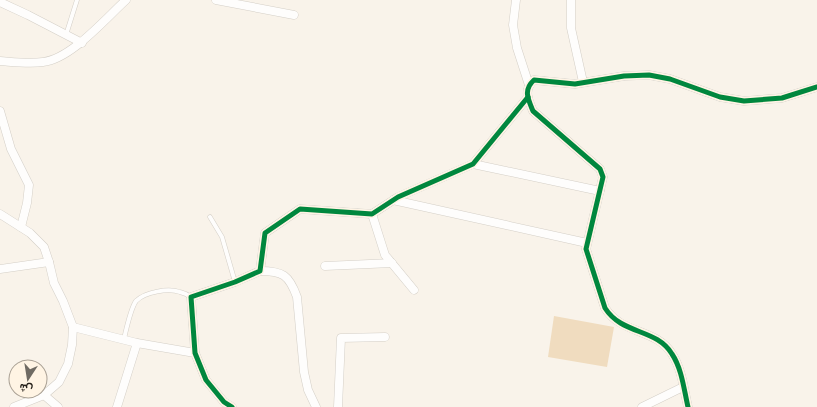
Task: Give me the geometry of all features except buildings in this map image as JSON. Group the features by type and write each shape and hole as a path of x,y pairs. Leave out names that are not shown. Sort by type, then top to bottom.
{"street":[{"path":"0,61 44,62 55,58 82,43 126,0"},
{"path":"216,0 294,15"},
{"path":"516,0 513,25 517,48 529,85 528,97 533,111 600,169 603,177 586,249 606,308 616,321 627,327 652,336 663,343 672,353 678,366 688,407"},
{"path":"570,0 571,28 583,82"},
{"path":"0,2 82,43"},
{"path":"529,85 534,80 575,84 624,76 649,75 670,79 720,97 744,101 782,98 817,87"},
{"path":"260,271 265,233 300,209 372,214 393,200 473,164 528,97"},
{"path":"0,111 11,149 29,185 27,203 21,227"},
{"path":"473,164 600,191"},
{"path":"393,200 588,243"},
{"path":"0,214 30,233 44,247 50,262 54,283 73,327 72,345 68,364 59,382 48,391"},
{"path":"372,214 385,255 414,290"},
{"path":"0,269 50,262"},
{"path":"325,266 392,263"},
{"path":"232,407 224,402 206,380 195,353 191,298 260,271 274,271 288,279 297,297 304,372 308,390 316,407"},
{"path":"73,327 137,343 195,353"},
{"path":"338,407 341,338 385,337"},
{"path":"117,407 137,343"},
{"path":"642,407 683,387"},
{"path":"48,398 58,407"},
{"path":"14,407 32,399"}],"lane":[{"path":"66,35 77,0"},
{"path":"210,217 222,237 235,282"},
{"path":"124,339 136,302 147,294 162,290 179,291 191,298"}],"shaded area":[{"path":"554,316 614,327 607,367 548,357"}],"cycle path":[{"path":"688,407 678,366 672,354 657,340 620,323 612,317 605,308 586,249 603,177 600,169 533,111 528,99 528,87 534,80 575,84 624,76 649,75 670,79 720,97 744,101 782,98 817,87"},
{"path":"232,407 224,402 206,380 195,353 191,297 235,282 260,271 265,233 300,209 372,214 398,197 473,164 528,97"}]}
